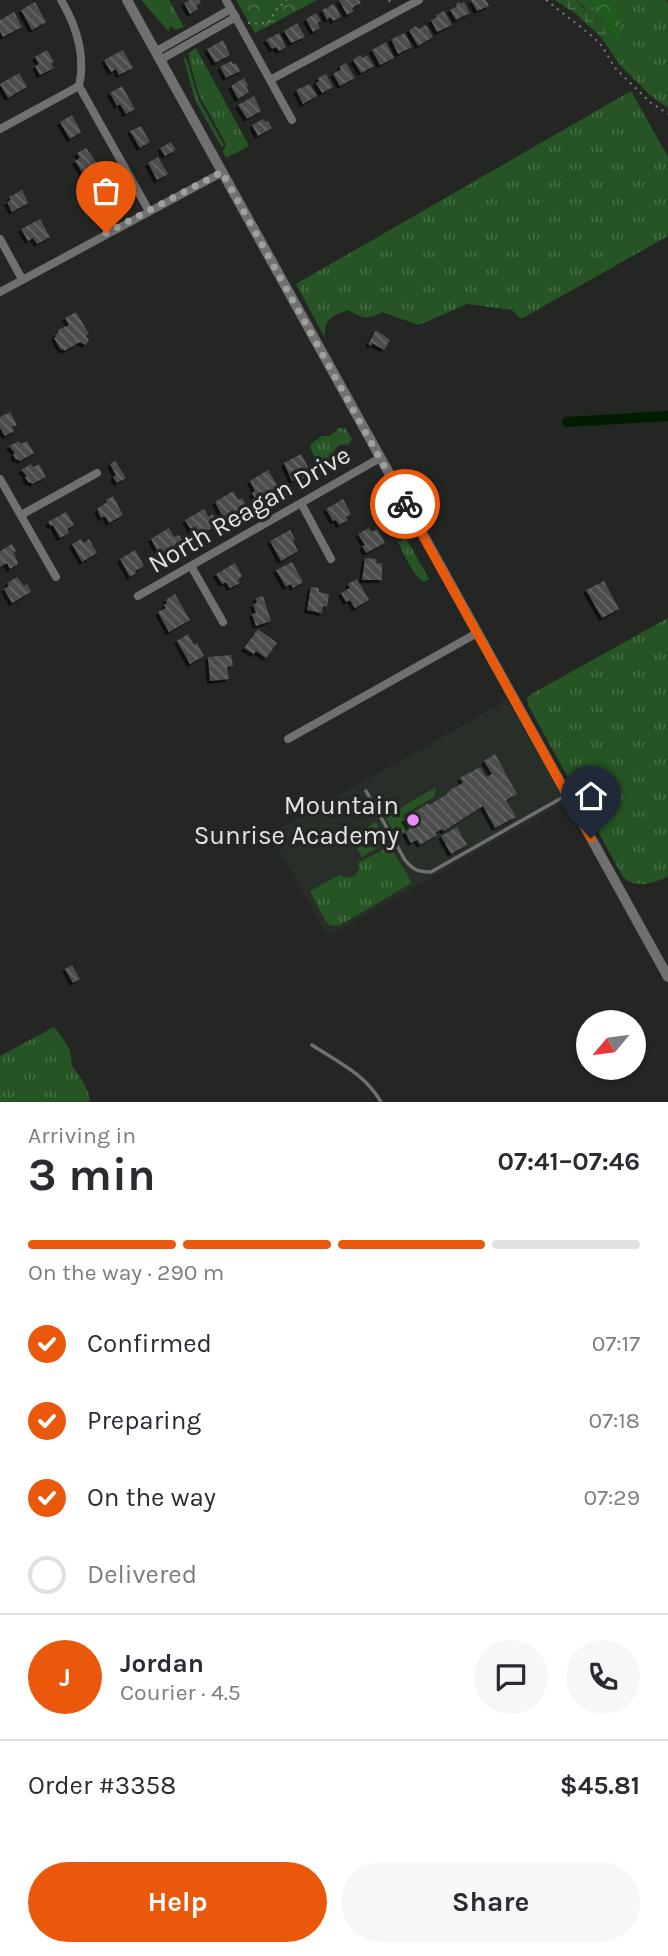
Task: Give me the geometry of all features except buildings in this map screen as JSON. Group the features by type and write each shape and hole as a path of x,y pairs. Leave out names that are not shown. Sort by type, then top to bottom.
{"street":[{"path":"61,0 76,30 79,44 82,73 79,86 149,211"},
{"path":"127,0 668,977"},
{"path":"226,0 292,120"},
{"path":"270,80 419,0"},
{"path":"158,56 233,13"},
{"path":"0,129 79,86"},
{"path":"0,292 222,172"},
{"path":"0,239 22,279"},
{"name":"North Reagan Drive","path":"138,596 380,458"},
{"path":"21,515 97,472"},
{"path":"0,478 56,577"},
{"path":"301,503 331,559"},
{"path":"191,566 223,622"},
{"path":"288,738 477,633"}],"lane":[{"path":"366,792 405,860 412,869 423,872 431,872 566,795"},
{"path":"312,1045 362,1076 381,1102"}],"path":[{"path":"248,23 268,22 279,6 287,0"},
{"path":"546,0 592,36 602,46 615,68 651,103 668,114"}],"shaded area":[{"name":"Mountain Sunrise Academy","path":"507,700 565,802 328,936 270,834"}],"green space":[{"path":"141,0 169,0 184,27 176,30 170,26 169,32"},
{"path":"236,0 317,0 255,33"},
{"path":"555,0 576,0 583,8 596,10 596,18 608,35 619,64 601,37 576,14"},
{"path":"576,0 668,2 668,108 651,96 619,64 608,35 596,18"},
{"path":"583,0 608,0 620,15 620,40 613,41 613,33 605,30 605,18 600,16 598,8"},
{"path":"196,48 249,146 226,158 223,152 226,144 199,95 189,59 189,53"},
{"path":"183,56 187,60 198,98 224,145 222,148 195,100"},
{"path":"631,91 668,157 668,236 521,319 512,310 467,304 419,325 382,312 373,317 365,317 348,310 327,322 325,338 296,284"},
{"path":"339,428 346,429 352,439 348,445 335,449 333,453 339,465 329,471 320,467 310,448 311,444 322,436 330,436"},
{"path":"406,538 429,579 424,582 412,570 398,542"},
{"path":"668,618 668,876 651,883 639,884 623,877 528,705 527,698"},
{"path":"436,787 434,797 403,815 410,829 401,834 397,826 392,829 385,817"},
{"path":"376,822 387,842 362,857 350,837"},
{"path":"390,846 412,883 338,926 326,922 310,891 339,875 346,878 355,876 359,869 358,863"},
{"path":"54,1027 70,1050 72,1066 88,1092 90,1102 0,1102 0,1056"}],"waterway":[{"path":"567,422 668,416"}],"way so far":[{"path":"106,233 222,172 405,504"}],"place":[{"name":"Mountain Sunrise Academy","path":"413,820"}],"route":[{"path":"405,504 591,838"}]}
